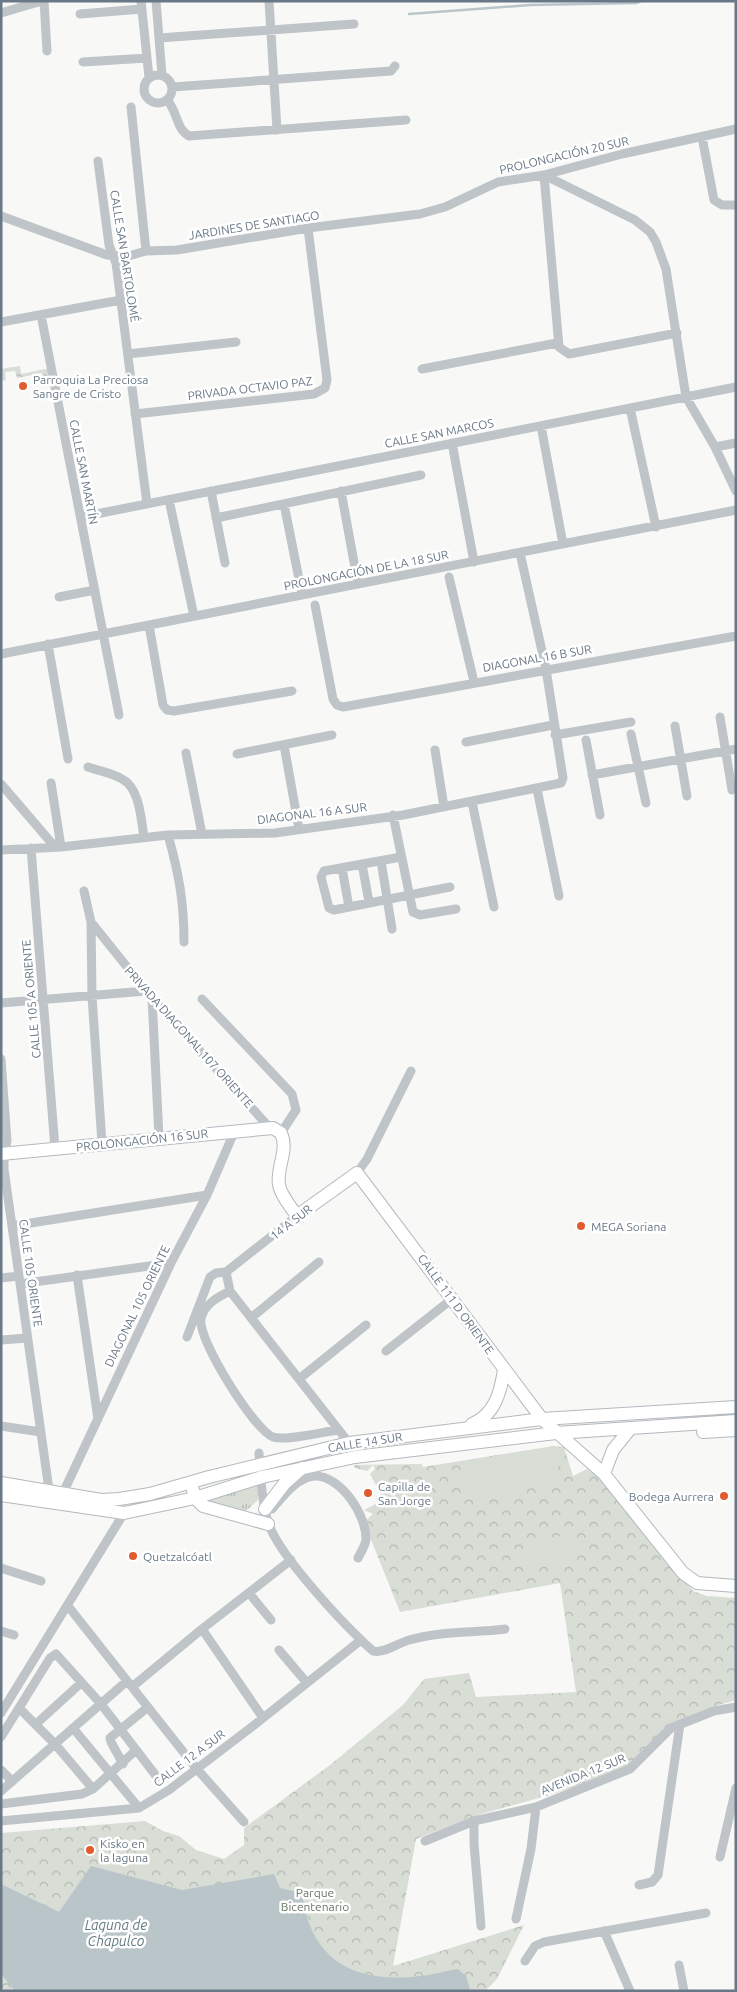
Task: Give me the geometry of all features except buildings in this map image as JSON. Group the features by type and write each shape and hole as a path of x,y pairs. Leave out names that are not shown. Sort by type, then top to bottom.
{"main road":[{"name":"PROLONGACIÓN 16 SUR","path":"3,1154 269,1127"},
{"path":"269,1127 281,1133 284,1142 278,1184 282,1195 297,1216"},
{"name":"14 A SUR","path":"297,1216 357,1173"},
{"name":"CALLE 111 D ORIENTE","path":"357,1173 542,1419 604,1474 688,1578 704,1585 736,1586"},
{"path":"465,1427 479,1422 493,1408 501,1390 504,1369"},
{"path":"696,1410 722,1400 736,1398"},
{"name":"CALLE 14 SUR","path":"1,1483 63,1492 101,1500 119,1499 150,1494 192,1482 259,1459 349,1443 465,1427 542,1419 736,1407"},
{"name":"CALLE 14 SUR","path":"1,1494 124,1513 195,1498 262,1477 386,1453 626,1429 736,1421"},
{"path":"669,1426 690,1432 736,1430"},
{"path":"604,1474 613,1450 626,1429"},
{"path":"192,1482 195,1498 203,1506 267,1516 284,1484 302,1468"}],"street":[{"path":"1,13 43,1 47,51"},
{"path":"156,1 162,75"},
{"path":"269,1 277,130"},
{"path":"80,14 142,5 149,78 144,90 147,98 159,103 167,100 173,87"},
{"path":"159,38 354,24"},
{"path":"84,62 147,58"},
{"path":"173,87 391,71 396,66"},
{"path":"149,78 162,75 169,80 173,87"},
{"path":"167,100 171,104 182,131 189,136 406,120"},
{"path":"131,107 146,251"},
{"name":"PROLONGACIÓN 20 SUR","path":"401,217 445,207 498,182 544,174 736,129"},
{"path":"702,137 714,200 722,205 736,205"},
{"name":"CALLE SAN BARTOLOMÉ","path":"98,161 112,256 116,263 147,504"},
{"path":"544,174 635,220 650,232 663,260 677,333 686,397 715,447 736,491"},
{"path":"544,174 557,343 562,351 569,354 677,333"},
{"path":"1,216 112,256"},
{"name":"JARDINES DE SANTIAGO","path":"112,256 125,257 146,251 197,248 308,228 401,217"},
{"name":"PRIVADA OCTAVIO PAZ","path":"135,414 314,394 325,388 327,380 308,228"},
{"path":"1,322 121,300"},
{"name":"CALLE SAN MARTÍN","path":"41,315 119,715"},
{"path":"128,354 236,342"},
{"path":"422,369 557,343"},
{"name":"CALLE SAN MARCOS","path":"81,517 736,387"},
{"path":"630,408 656,527"},
{"path":"541,426 563,544"},
{"path":"452,443 474,562"},
{"path":"715,447 736,443"},
{"path":"216,518 421,475"},
{"path":"211,491 224,563"},
{"path":"340,491 358,584"},
{"path":"169,500 194,616"},
{"path":"284,504 302,594"},
{"name":"PROLONGACIÓN DE LA 18 SUR","path":"1,654 736,510"},
{"path":"520,553 546,669 555,735 630,722"},
{"path":"449,577 474,682"},
{"path":"59,597 95,590"},
{"name":"DIAGONAL 16 B SUR","path":"315,605 332,699 337,705 343,707 736,636"},
{"path":"149,624 163,705 167,710 174,711 292,692"},
{"path":"48,644 68,759"},
{"path":"720,717 732,790"},
{"path":"466,742 553,725"},
{"path":"676,726 687,796"},
{"path":"631,734 646,803"},
{"path":"237,754 332,735"},
{"name":"DIAGONAL 16 A SUR","path":"1,850 58,847 168,835 275,833 444,807 537,789 562,781 555,735"},
{"path":"586,740 600,815"},
{"path":"284,744 299,829"},
{"path":"592,775 736,749"},
{"path":"435,750 444,807"},
{"path":"186,754 202,834"},
{"path":"88,767 122,779 130,786 137,801 144,837"},
{"path":"51,783 58,847"},
{"path":"1,784 58,847"},
{"path":"537,789 559,896"},
{"path":"1,797 12,796"},
{"path":"472,802 494,907"},
{"path":"393,815 413,912 417,915 456,909"},
{"path":"168,835 180,877 184,914 184,942"},
{"name":"CALLE 105 A ORIENTE","path":"31,848 55,1148"},
{"path":"401,857 324,871 321,877 330,909 450,887"},
{"path":"381,861 392,929"},
{"path":"362,864 369,902"},
{"path":"342,868 349,907"},
{"path":"84,892 91,922 92,996 102,1144"},
{"name":"PRIVADA DIAGONAL 107 ORIENTE","path":"91,922 149,995 269,1127"},
{"path":"1,1003 92,996 149,995 160,1137"},
{"path":"202,999 292,1094 296,1110 281,1133"},
{"name":"CALLE 105 ORIENTE","path":"1,1059 7,1141 3,1154 5,1216 12,1226 49,1490"},
{"path":"357,1173 367,1159 411,1071"},
{"name":"DIAGONAL 105 ORIENTE","path":"63,1492 171,1263 207,1195 235,1130"},
{"path":"12,1226 207,1195"},
{"name":"14 A SUR","path":"226,1272 297,1216"},
{"path":"251,1318 319,1262"},
{"path":"1,1278 19,1280 77,1275 171,1263"},
{"path":"187,1337 210,1277 216,1273 226,1272 230,1291 349,1443"},
{"path":"77,1275 98,1419"},
{"path":"230,1291 207,1306 201,1319 202,1334 226,1379 258,1423 272,1437 280,1438 338,1430"},
{"path":"386,1351 452,1299"},
{"path":"299,1379 366,1325"},
{"path":"1,1340 27,1338"},
{"path":"1,1426 41,1432"},
{"path":"259,1459 267,1516 291,1560 361,1640 373,1651 380,1652 396,1644 425,1636 505,1629"},
{"path":"267,1516 300,1482 313,1476 325,1479 346,1494 362,1519 366,1542 358,1558"},
{"path":"1,1713 124,1513"},
{"path":"1,1791 101,1704 130,1684 291,1560"},
{"path":"1,1568 41,1582"},
{"path":"249,1593 271,1620"},
{"path":"68,1606 196,1768 244,1822"},
{"path":"202,1629 263,1718"},
{"path":"1,1631 14,1635"},
{"name":"CALLE 12 A SUR","path":"1,1821 139,1808 169,1790 361,1640"},
{"path":"279,1650 307,1683"},
{"path":"1,1737 54,1654 58,1656 101,1704 135,1751 157,1777"},
{"path":"36,1724 81,1683"},
{"path":"123,1764 110,1739 148,1707"},
{"name":"AVENIDA 12 SUR","path":"425,1841 474,1821 536,1807 630,1769 665,1733 680,1724 714,1712 736,1707"},
{"path":"19,1708 55,1744 93,1789"},
{"path":"639,1885 652,1882 658,1876 680,1724"},
{"path":"73,1728 139,1808"},
{"path":"1,1804 79,1795 93,1789 123,1764 135,1751"},
{"path":"1,1770 12,1782"},
{"path":"720,1857 736,1788"},
{"path":"516,1919 531,1849 536,1807"},
{"path":"474,1821 480,1926"},
{"path":"525,1961 534,1946 544,1942 706,1913"},
{"path":"604,1930 630,1991"},
{"path":"679,1965 684,1991"}],"green space":[{"path":"20,366 21,374 50,368 52,376 43,378 42,373 17,378 15,371 5,372 6,380 1,381 1,369"},
{"name":"Parque Bicentenario","path":"554,1446 564,1447 573,1476 587,1469 605,1482 693,1591 707,1596 736,1598 736,1700 712,1707 668,1728 631,1768 550,1795 481,1814 416,1839 393,1966 524,1925 497,1979 485,1991 1,1991 1,1833 145,1821 163,1831 179,1836 196,1850 224,1859 244,1845 244,1828 330,1765 403,1705 424,1679 469,1673 476,1697 576,1692 560,1583 400,1612 364,1522 373,1514 364,1510 378,1503 381,1507 385,1502 370,1474 375,1469 373,1465 367,1471 355,1468 354,1465 422,1464 423,1467"},
{"path":"554,1446 561,1483 466,1500 460,1463"},
{"path":"257,1485 258,1500 245,1512 200,1501"},
{"path":"573,1534 577,1559 528,1567 523,1542"}],"water":[{"name":"Laguna de Chapulco","path":"91,1866 182,1890 274,1874 280,1888 302,1893 307,1916 315,1936 326,1951 340,1963 356,1971 375,1976 397,1978 458,1969 466,1976 470,1989 462,1991 15,1991 1,1974 1,1884 59,1912"}],"waterway":[{"path":"409,14 530,5 636,3 641,1"}],"place":[{"name":"Parroquia La Preciosa Sangre de Cristo","path":"23,386"},
{"name":"MEGA Soriana","path":"581,1226"},
{"name":"Capilla de San Jorge","path":"368,1493"},
{"name":"Bodega Aurrera","path":"724,1496"},
{"name":"Quetzalcóatl","path":"133,1556"},
{"name":"Kisko en la laguna","path":"90,1850"}]}
